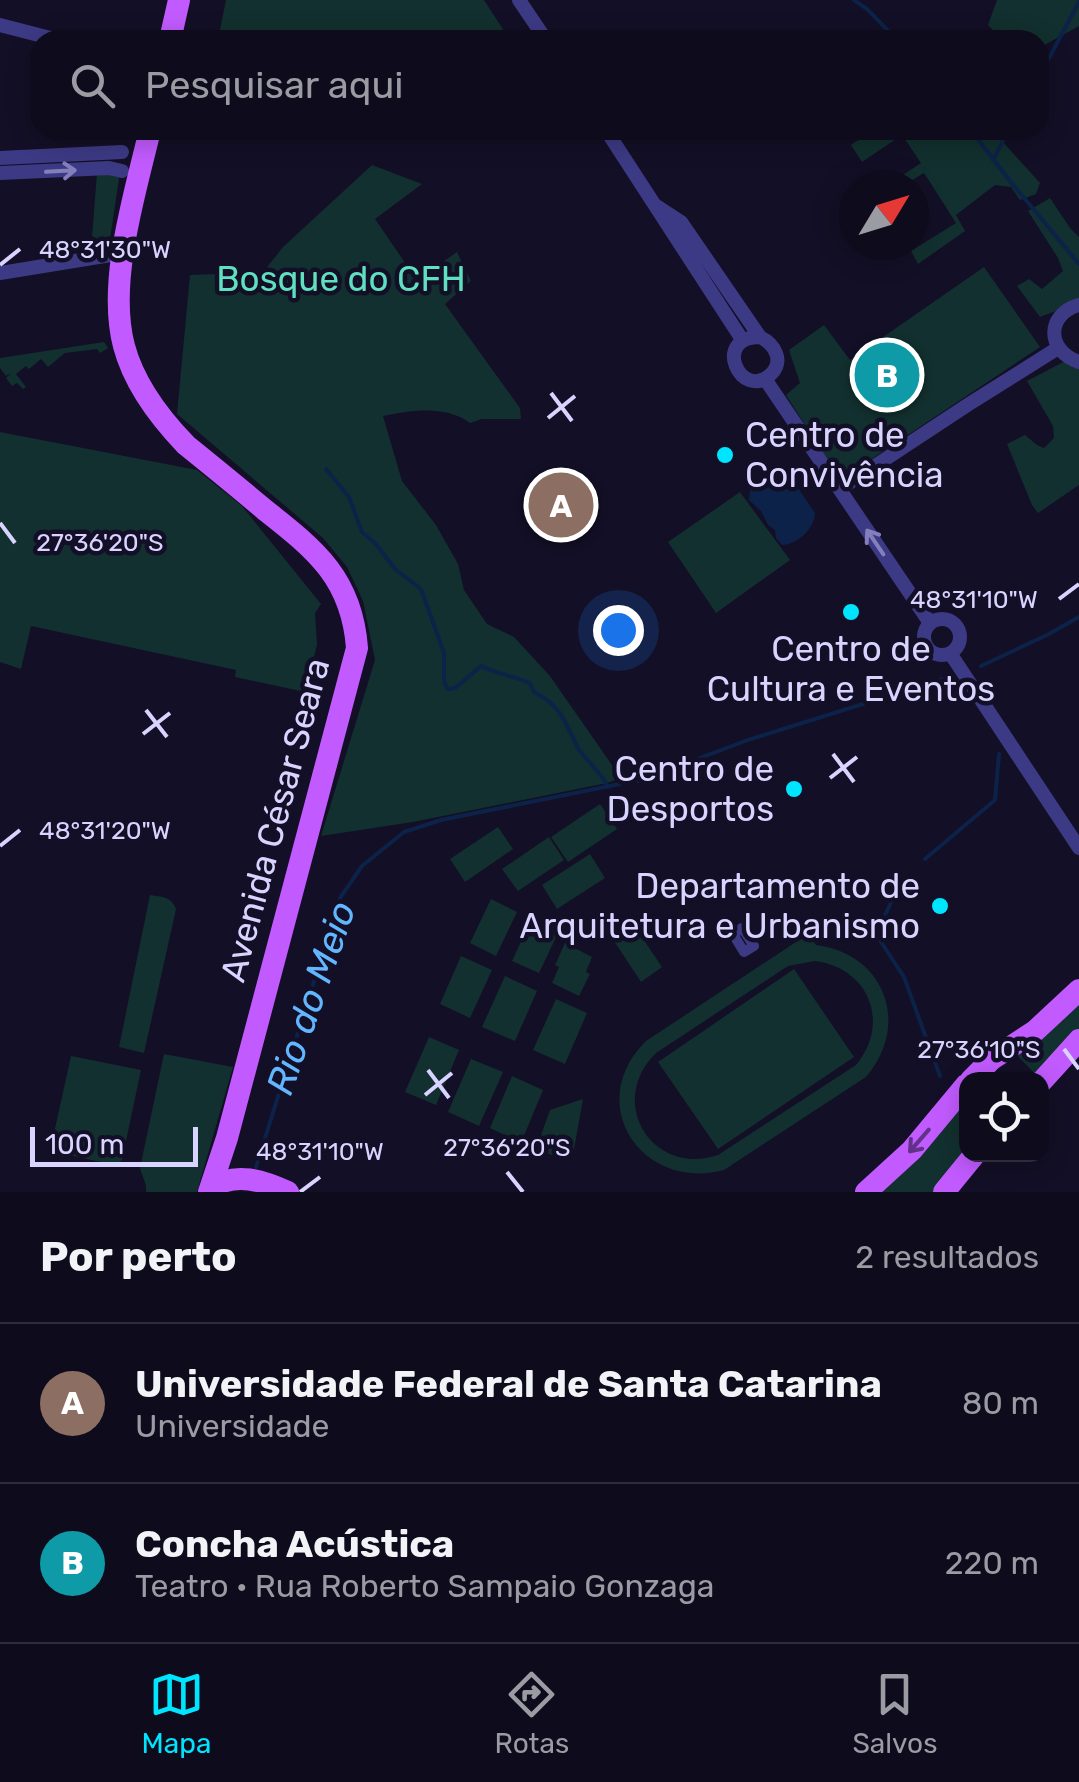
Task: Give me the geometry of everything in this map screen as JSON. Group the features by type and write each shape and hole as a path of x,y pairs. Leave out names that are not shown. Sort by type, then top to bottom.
{"main road":[{"path":"172,30 179,0"},
{"name":"Avenida César Seara","path":"146,140 130,176 119,299 130,363 148,398 186,445 320,557 343,589 356,630 357,648 350,682 210,1190"},
{"path":"979,1072 1035,1031 1079,990"},
{"path":"1049,1073 1079,1040"},
{"path":"866,1192 912,1150 959,1094"},
{"path":"227,1138 231,1168 240,1178"},
{"path":"944,1192 968,1162"},
{"path":"210,1190 223,1181 240,1178 288,1192"}],"street":[{"path":"519,0 539,30"},
{"path":"0,25 30,33"},
{"path":"130,176 120,162 122,152 128,144 140,140"},
{"path":"613,140 742,341"},
{"path":"2,162 122,152"},
{"path":"2,162 109,168 130,176"},
{"path":"655,205 681,222 760,337 776,352 776,368 766,379 752,381 736,370 733,357 742,341 760,337"},
{"path":"0,273 123,253"},
{"path":"1079,305 1066,310 1054,332 1058,348 1079,362"},
{"path":"840,489 1058,348"},
{"path":"766,379 930,623"},
{"path":"943,618 956,624 961,636 956,649 938,655 928,649 924,632 930,623 943,618"},
{"path":"950,653 1079,848"},
{"path":"1054,1014 1064,993 1079,976"}],"green space":[{"path":"226,0 484,0 504,30 220,30"},
{"path":"997,0 1079,0 1079,26 1049,42 1049,30 993,30 988,25"},
{"path":"858,140 895,140 862,162 851,145"},
{"path":"905,140 1001,140 1040,183 1036,194 1020,200 1011,187 995,185 956,215 965,231 929,256 929,240 956,223 929,181 929,170 910,170 921,163"},
{"name":"Bosque do CFH","path":"372,165 422,184 375,219 406,264 426,274 457,252 471,281 445,304 520,408 521,419 482,419 470,423 439,411 383,416 402,481 436,525 458,564 464,590 487,624 514,637 550,676 621,778 413,822 321,836 375,660 363,601 347,567 323,538 177,414 190,275 260,276 283,247"},
{"path":"120,172 109,246 91,250 97,173"},
{"path":"1050,198 1079,237 1079,302 1040,317 1017,286 1029,279 1042,289 1063,271 1028,211"},
{"path":"984,267 1040,347 840,480 786,395 800,383 789,350 824,325 850,360"},
{"path":"104,342 108,348 100,353 97,349 65,353 48,367 41,359 29,369 26,366 16,374 26,387 23,389 17,383 12,386 6,378 11,373 6,376 0,368 0,358"},
{"path":"1069,359 1079,362 1079,485 1038,513 1007,444 1025,435 1044,448 1054,438 1053,426 1027,381"},
{"path":"0,432 197,470 242,506 321,604 315,613 317,645 305,692 235,677 236,670 31,626 21,669 0,662"},
{"path":"740,492 790,560 716,613 668,542"},
{"path":"600,804 617,829 568,862 551,837"},
{"path":"498,827 513,849 465,882 450,859"},
{"path":"549,837 564,860 518,891 502,869"},
{"path":"590,854 605,878 557,909 542,885"},
{"path":"150,895 169,899 176,909 144,1053 119,1047"},
{"path":"491,899 517,912 496,956 470,943"},
{"path":"533,916 560,929 539,973 512,961"},
{"path":"631,921 662,967 641,982 610,935"},
{"path":"808,934 816,945 840,951 874,977 888,1014 880,1056 866,1077 724,1170 694,1173 668,1168 646,1155 630,1137 621,1115 620,1090 628,1065 646,1041","holes":["815,961 834,966 861,986 873,1015 867,1049 856,1065 718,1155 694,1159 673,1155 656,1145 636,1113 635,1093 642,1072 656,1053 788,966"]},
{"path":"565,943 592,957 586,972 590,974 579,996 552,983"},
{"path":"461,956 492,970 470,1018 440,1004"},
{"path":"794,969 854,1057 718,1149 658,1062"},
{"path":"505,976 537,991 515,1041 482,1027"},
{"path":"1079,992 1079,1037 1046,1072 1033,1072 1012,1050"},
{"path":"556,999 587,1013 565,1064 533,1050"},
{"path":"429,1037 459,1050 436,1105 405,1092"},
{"path":"164,1054 233,1067 197,1192 146,1192 140,1168"},
{"path":"71,1056 141,1070 122,1160 115,1165 50,1151"},
{"path":"471,1059 503,1072 479,1126 448,1112"},
{"path":"512,1076 543,1090 521,1143 490,1128"},
{"path":"583,1099 573,1155 560,1158 536,1149 550,1110"},
{"path":"959,1099 960,1162 938,1192 873,1192"}],"water":[{"path":"770,475 780,485 794,482 815,513 809,530 788,544 782,545 775,530 749,500 750,490"}],"waterway":[{"path":"854,0 887,30"},
{"path":"1049,58 1079,2"},
{"path":"979,140 1079,264"},
{"path":"993,160 1003,140"},
{"path":"326,469 349,497 362,532 395,569 421,589 444,653 444,682 448,689 455,688 481,666 530,683 534,692 556,709 578,748 608,787"},
{"name":"Rio do Meio","path":"981,666 1079,617"},
{"name":"Rio do Meio","path":"638,781 748,740 952,676"},
{"path":"925,859 995,800 999,754"},
{"name":"Rio do Meio","path":"256,1167 340,898 362,866 404,832 441,820 620,784"},
{"path":"906,882 894,896 878,930 881,942 904,977 940,1076"}],"place":[{"name":"Concha Acústica","path":"887,375"},
{"name":"Centro de Convivência","path":"725,455"},
{"name":"Universidade Federal de Santa Catarina","path":"561,505"},
{"name":"Centro de Cultura e Eventos","path":"851,612"},
{"name":"Centro de Desportos","path":"794,789"},
{"name":"Departamento de Arquitetura e Urbanismo","path":"940,906"}]}
